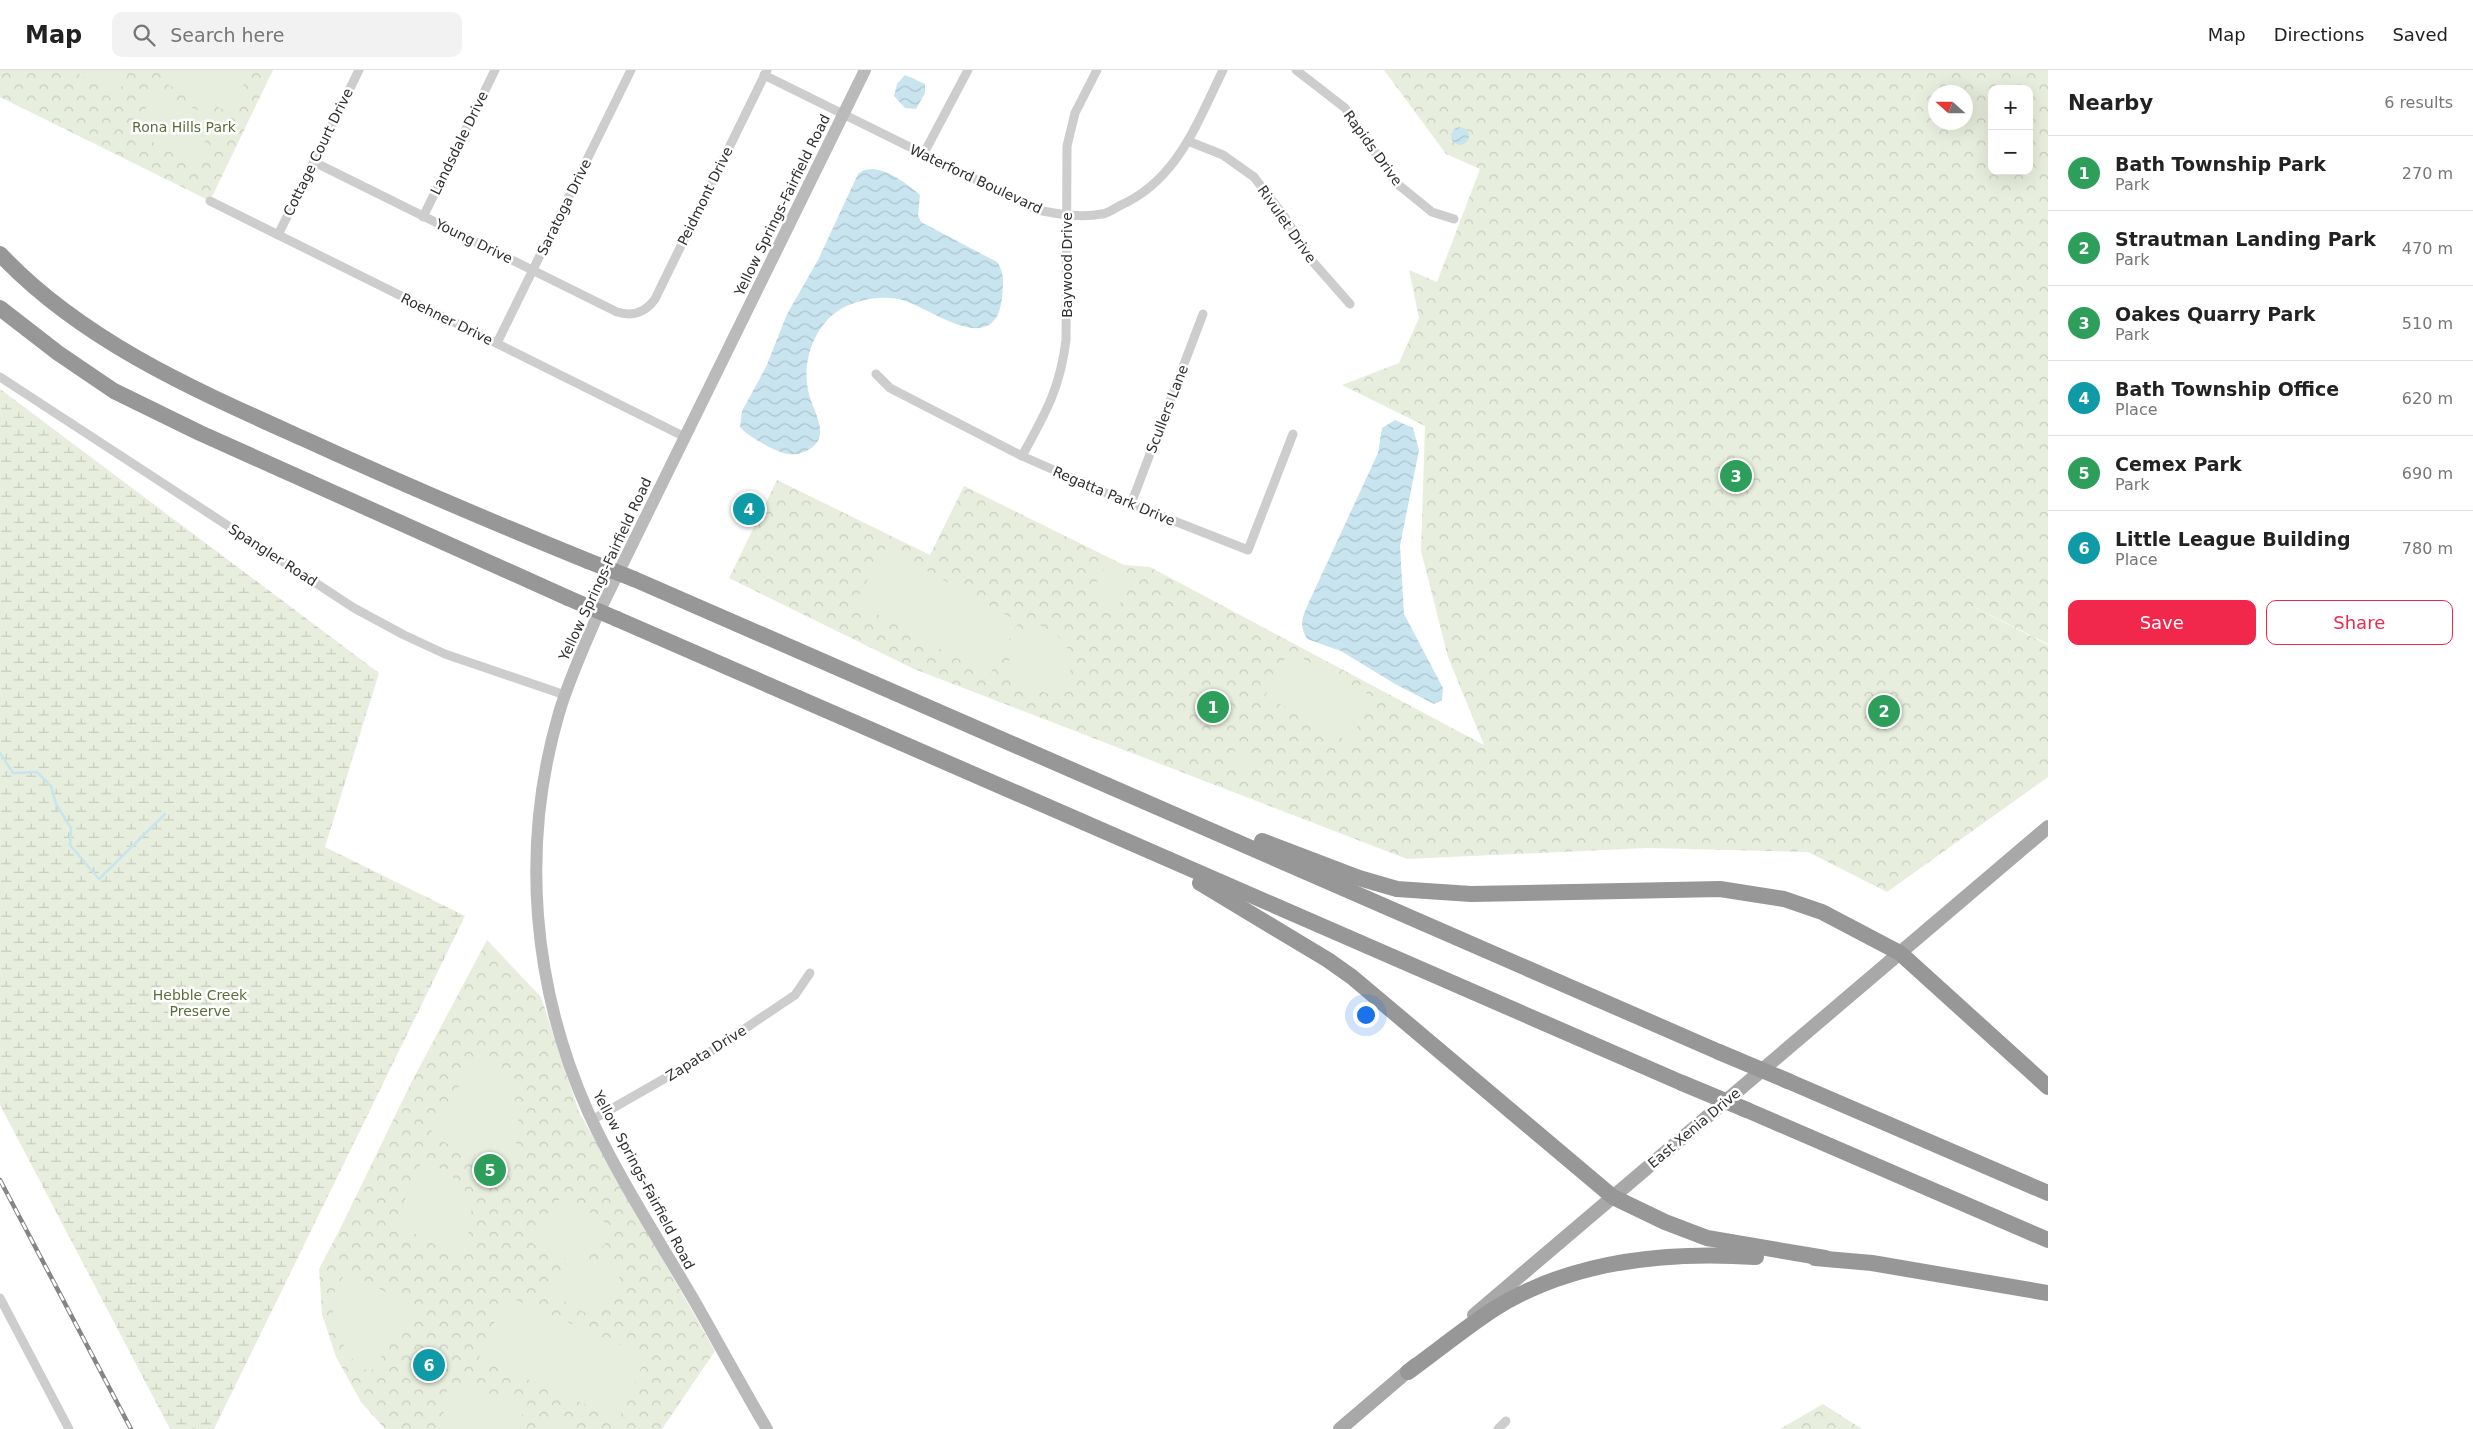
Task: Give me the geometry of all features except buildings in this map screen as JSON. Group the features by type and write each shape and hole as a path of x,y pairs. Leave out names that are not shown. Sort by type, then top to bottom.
{"highway":[{"path":"0,254 70,314 132,355 175,379 331,451 500,525 634,578 1003,742 2048,1193"},
{"path":"0,308 58,353 114,391 200,433 568,598 1100,831 2048,1240"},
{"path":"1003,742 1359,878 1397,889 1471,894 1692,888 1743,891 1784,899 1822,912 1900,954 2048,1088"},
{"path":"1100,831 1189,876 1328,960 1613,1196 1665,1222 1707,1238 1824,1258 1872,1263 2041,1292"},
{"path":"1408,1372 1495,1309 1541,1286 1591,1269 1625,1261 1669,1255 1824,1258"}],"main road":[{"name":"Yellow Springs-Fairfield Road","path":"767,1429 592,1120 570,1069 555,1020 545,975 537,915 536,858 543,787 552,739 565,695 598,614 864,70"},
{"name":"East Xenia Drive","path":"1340,1429 2048,827"}],"street":[{"name":"Cottage Court Drive","path":"278,235 359,70"},
{"name":"Landsdale Drive","path":"423,216 495,70"},
{"name":"Saratoga Drive","path":"497,343 631,70"},
{"path":"924,155 968,70"},
{"name":"Baywood Drive","path":"1022,456 1054,397 1063,369 1066,340 1068,146 1076,113 1097,70"},
{"name":"Waterford Boulevard","path":"766,73 924,155 1037,210 1067,216 1102,214 1137,198 1166,174 1188,141 1223,70"},
{"name":"Rapids Drive","path":"1296,70 1344,108 1395,182 1432,212 1454,219"},
{"name":"Peidmont Drive","path":"635,314 647,308 655,299 766,73"},
{"name":"Rivulet Drive","path":"1188,141 1223,155 1254,177 1284,216 1313,262 1350,304"},
{"name":"Young Drive","path":"314,162 617,312 635,314"},
{"name":"Roehner Drive","path":"210,201 685,437"},
{"name":"Scullers Lane","path":"1131,504 1203,314"},
{"name":"Regatta Park Drive","path":"876,374 890,388 1022,456 1131,504 1248,550 1293,434"},
{"name":"Spangler Road","path":"0,377 354,608 404,635 445,654 565,695"},
{"name":"Zapata Drive","path":"592,1120 700,1059 795,995 810,973"},
{"path":"0,1298 69,1429"},
{"path":"1498,1429 1506,1422"}],"green space":[{"name":"Rona Hills Park","path":"0,70 273,70 210,201 0,97"},
{"path":"70,70 130,70 118,93"},
{"path":"174,70 244,70 249,73 231,113 168,85"},
{"path":"1384,70 2048,70 2048,644 1960,600 2048,645 2048,777 1887,892 1808,852 1647,848 1407,859 914,669 729,578 777,480 930,555 964,486 1124,565 1150,567 1484,745 1448,657 1421,551 1425,426 1342,385 1399,363 1419,318 1409,270 1437,282 1480,169 1446,154"},
{"path":"155,90 216,119 195,162 134,133"},
{"name":"Hebble Creek Preserve","path":"0,389 379,673 325,847 465,916 214,1429 170,1429 0,1105"},
{"path":"886,548 1019,622 989,676 855,602"},
{"path":"1107,563 1135,579 1115,612 1088,597"},
{"path":"1027,620 1057,635 1067,648 1071,669 1059,698 1002,676"},
{"path":"1289,651 1373,697 1349,742 1265,696"},
{"path":"1232,750 1253,758 1248,773 1226,764"},
{"path":"487,940 541,997 579,1112 715,1351 662,1429 385,1429 361,1402 336,1357 322,1314 319,1269 411,1083"},
{"path":"479,1053 500,1066 510,1086 519,1115 516,1147 501,1175 430,1134"},
{"path":"423,1158 453,1178 463,1188 469,1198 471,1224 459,1258 395,1223"},
{"path":"563,1195 618,1231 600,1249 584,1259 607,1260 624,1270 595,1318 544,1290 561,1270 582,1260 566,1259 552,1254 526,1239"},
{"path":"347,1271 415,1308 370,1373 353,1360 340,1339 333,1312 335,1289"},
{"path":"506,1296 646,1356 619,1419 479,1358"},
{"path":"448,1383 528,1404 515,1429 441,1429"},
{"path":"1823,1404 1862,1429 1780,1429"},
{"path":"558,1416 570,1429 539,1429"}],"water":[{"path":"905,75 925,84 925,93 916,109 905,108 894,96 897,84"},
{"path":"1460,127 1466,130 1469,136 1466,142 1460,145 1454,142 1451,136 1454,130"},
{"path":"873,169 892,175 920,195 918,215 921,222 997,262 1000,266 1003,284 1002,298 997,316 988,325 976,328 962,326 905,301 884,298 863,301 837,311 819,330 813,342 807,368 809,394 819,423 819,439 809,450 799,454 777,451 749,435 740,427 742,411 766,367 787,314 818,260 858,174 864,170"},
{"path":"1395,420 1413,428 1419,450 1400,546 1404,614 1443,688 1442,700 1434,704 1395,684 1341,651 1307,639 1302,625 1308,604 1378,453 1382,428"}],"waterway":[{"path":"0,753 13,773 37,772 51,786 56,804 71,828 70,845 99,879 165,814"}],"railway":[{"path":"0,1180 131,1429"}],"place":[{"name":"Oakes Quarry Park","path":"1736,476"},
{"name":"Bath Township Office","path":"749,509"},
{"name":"Bath Township Park","path":"1213,707"},
{"name":"Strautman Landing Park","path":"1884,711"},
{"name":"Cemex Park","path":"490,1170"},
{"name":"Little League Building","path":"429,1365"}]}
